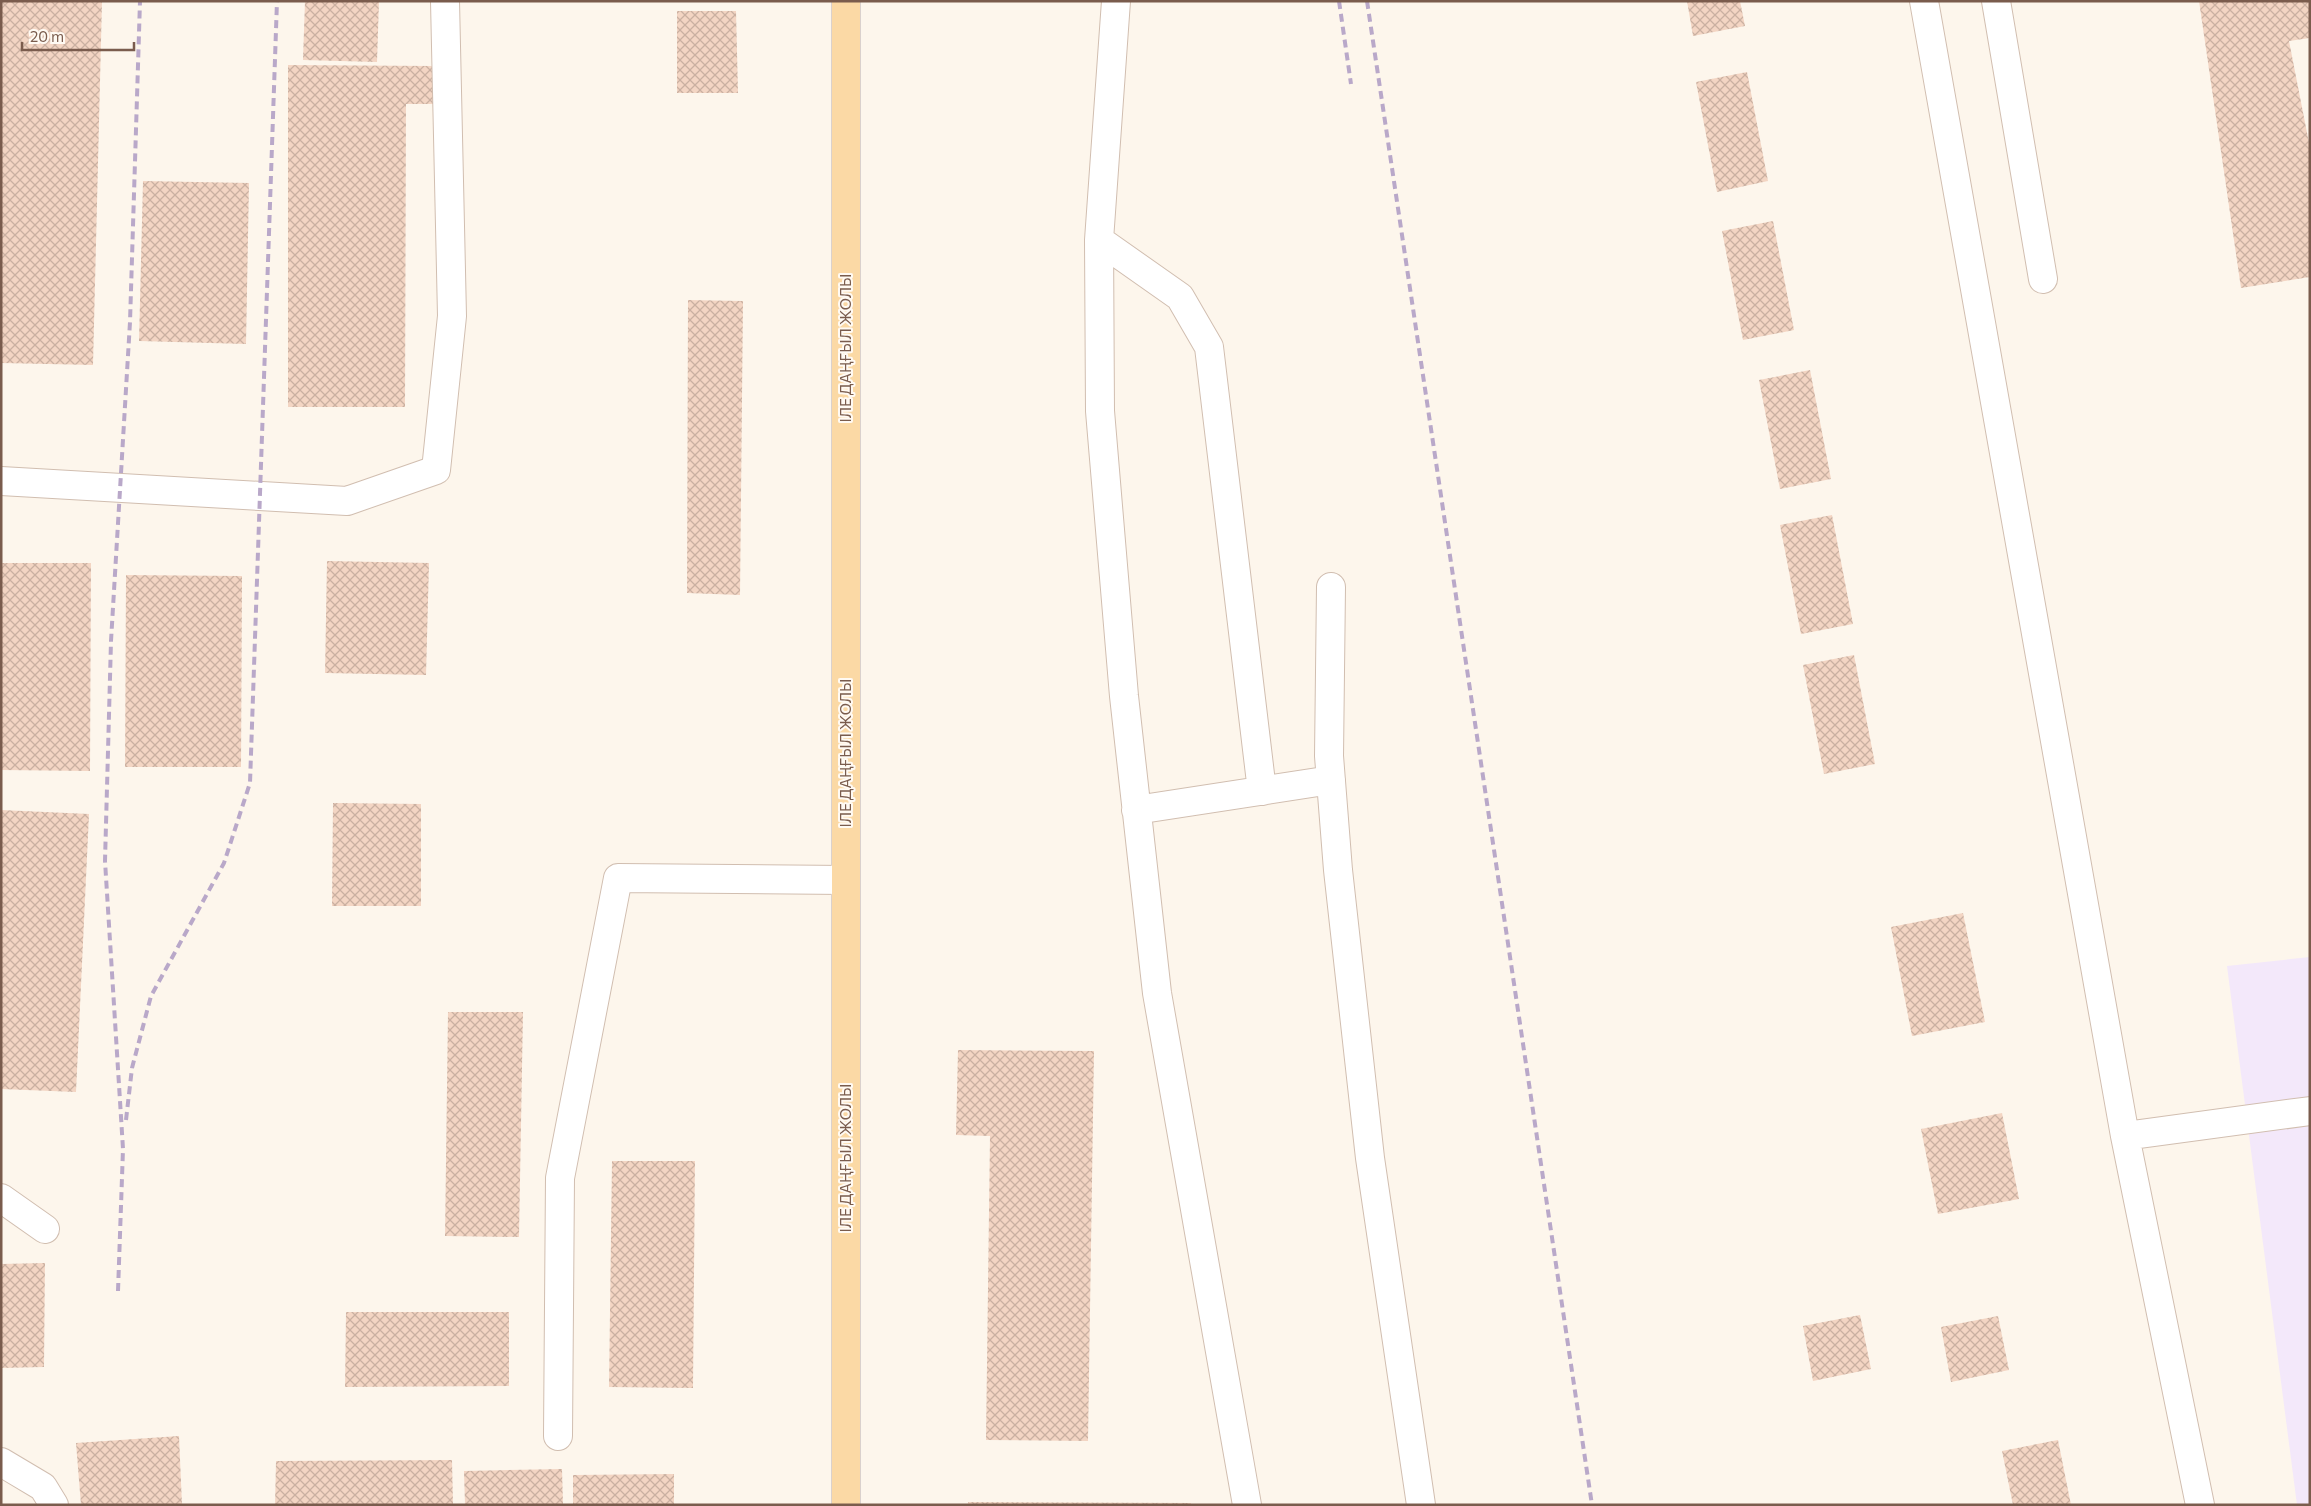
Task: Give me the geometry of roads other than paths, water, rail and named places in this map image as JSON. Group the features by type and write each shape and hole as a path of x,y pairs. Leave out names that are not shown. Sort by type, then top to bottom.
{"main road":[{"name":"ІЛЕ ДАҢҒЫЛ ЖОЛЫ","path":"846,1 846,1505"}],"street":[{"path":"1,481 347,501 436,470 452,316 445,1"},
{"path":"1116,1 1100,240 1100,411 1124,696 1157,992 1221,1348 1247,1505"},
{"path":"1924,1 2125,1136 2200,1505"},
{"path":"1996,1 2043,279"},
{"path":"1100,240 1180,297 1209,347 1262,791"},
{"path":"1331,587 1331,780 1338,870 1370,1158 1421,1505"},
{"path":"1136,810 1331,780"},
{"path":"558,1436 560,1178 618,878 846,880"},
{"path":"2125,1136 2310,1111"},
{"path":"1,1198 45,1230"},
{"path":"1,1462 43,1487 54,1505"}],"railway":[{"path":"118,1291 123,1149 105,861 111,641 130,322 140,1"},
{"path":"126,1120 132,1068 151,996 224,863 250,783 277,1"},
{"path":"1339,1 1351,84"},
{"path":"1367,1 1592,1505"}]}
